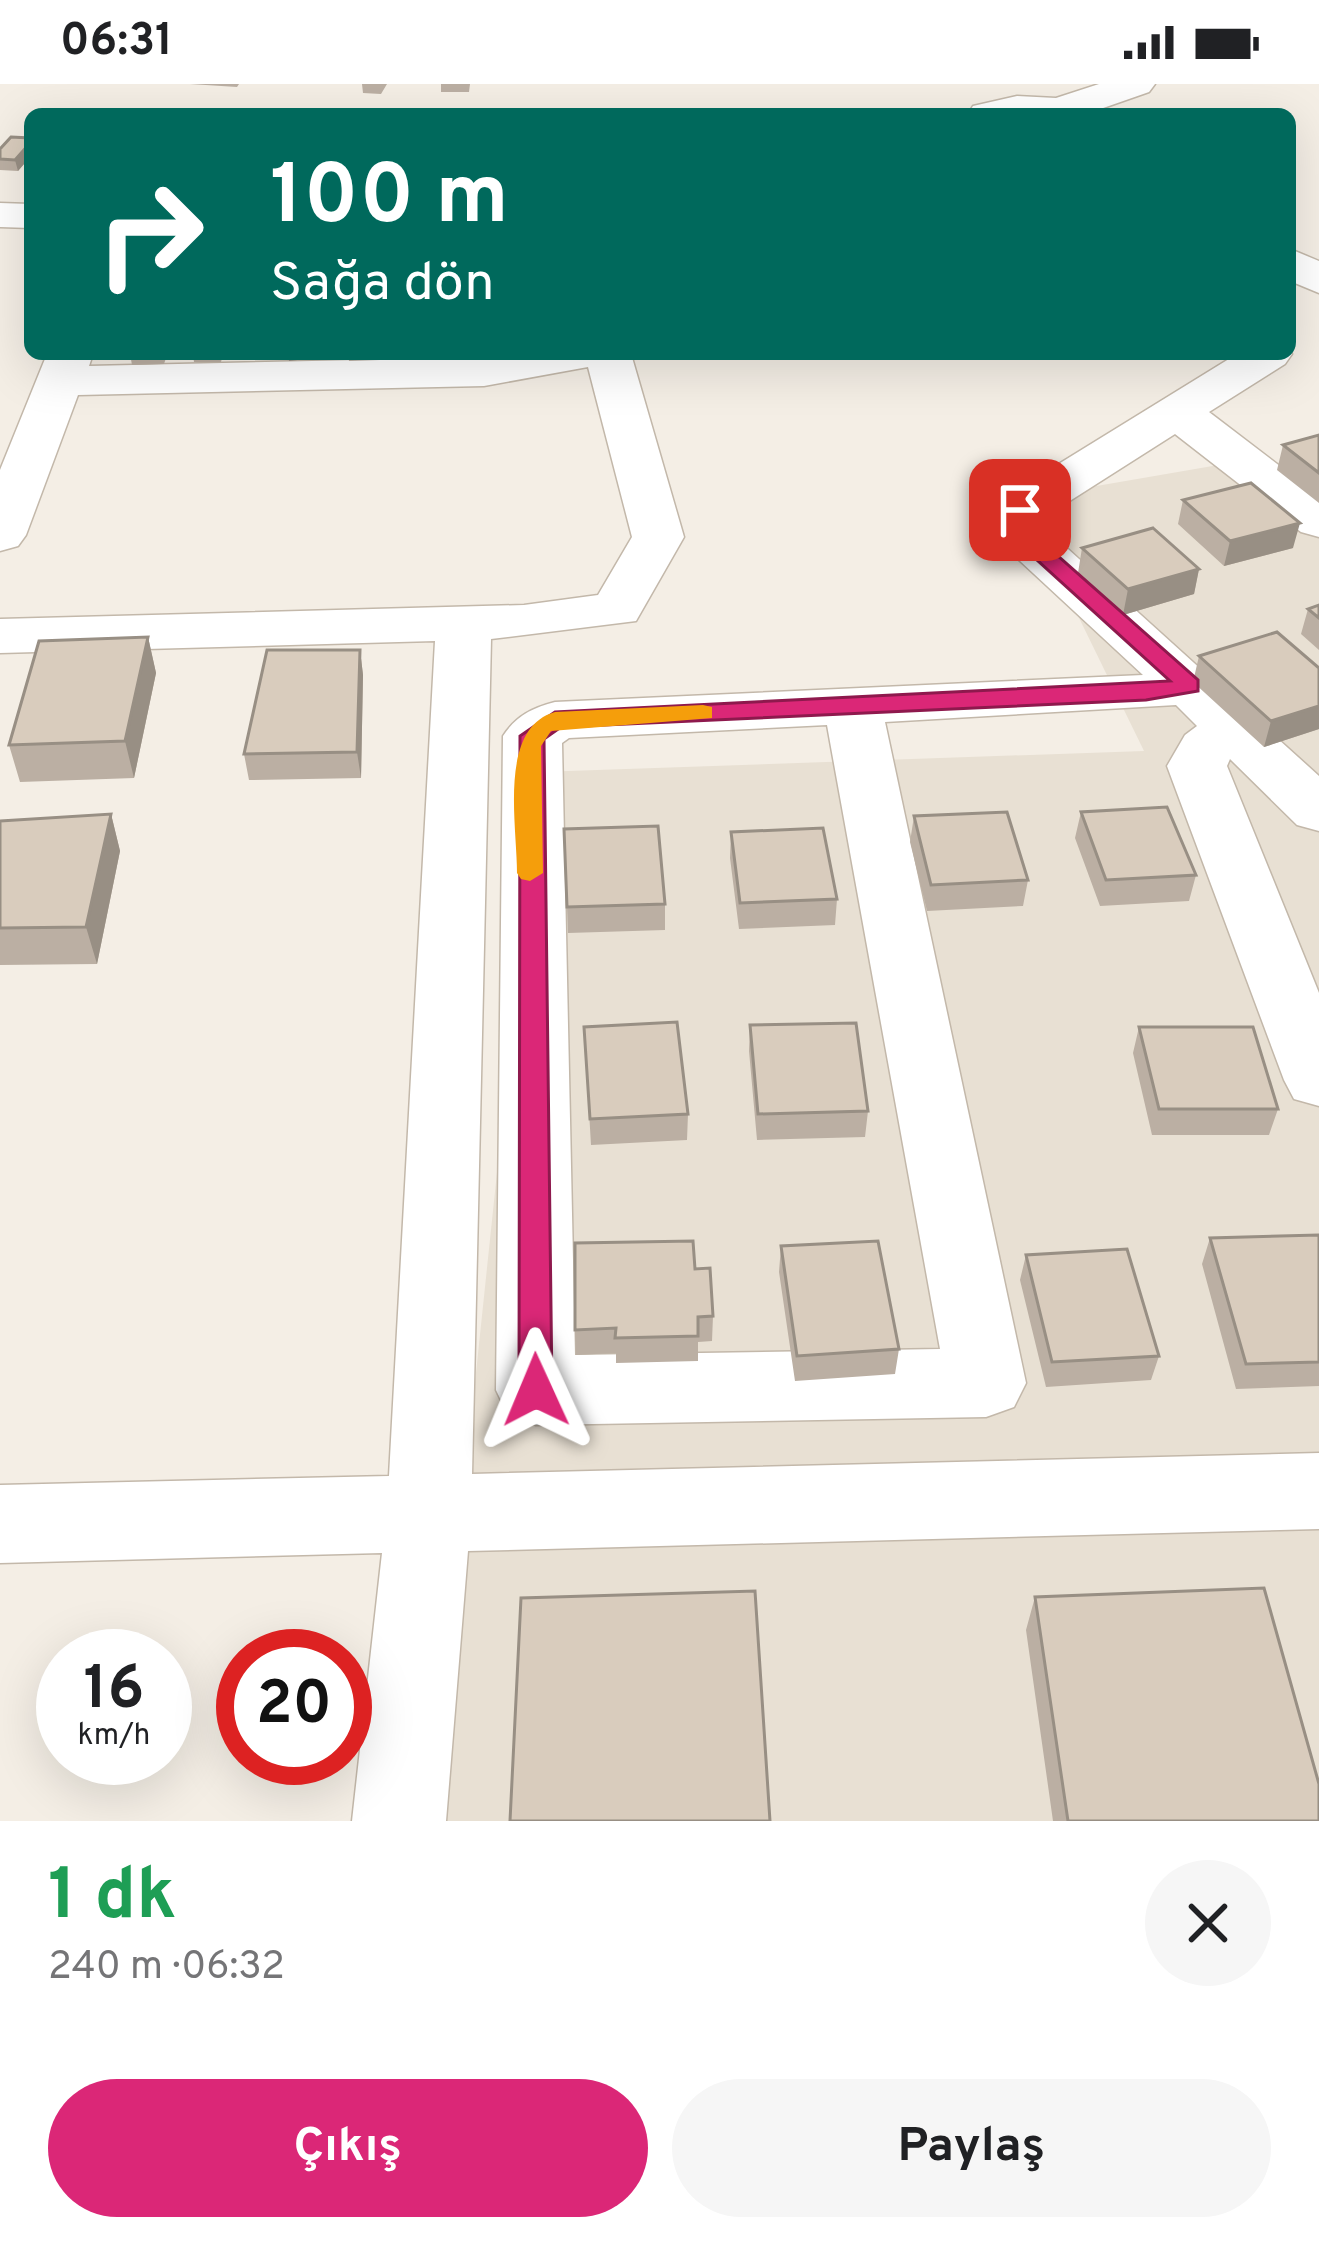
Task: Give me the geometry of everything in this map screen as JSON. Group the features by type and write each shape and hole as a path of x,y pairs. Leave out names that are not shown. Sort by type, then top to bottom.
{"street":[{"path":"1073,108 1136,84"},
{"path":"1004,108 1034,108"},
{"path":"0,535 64,368 484,372 551,360"},
{"path":"0,636 524,622 617,609 658,537 610,360"},
{"path":"1260,360 1020,510 1017,518 1023,536 1319,812"},
{"path":"1179,413 1319,521"},
{"path":"400,1821 429,1513 464,623"},
{"path":"852,705 986,1382 536,1390 532,736 555,720 852,705 1146,692 1211,707"},
{"path":"1211,707 1206,748 1197,766 1319,1080"},
{"path":"0,1524 1319,1491"}],"shaded area":[{"path":"1259,458 1319,507 1319,1821 429,1821 539,772 1144,751 1021,499"}],"building":[{"path":"11,137 24,138 24,150 15,160 0,159 0,149"},
{"path":"1319,435 1319,473 1283,445"},
{"path":"1251,483 1300,523 1230,541 1183,500"},
{"path":"1153,528 1199,569 1128,589 1082,548"},
{"path":"1277,632 1319,668 1319,706 1271,721 1199,656"},
{"path":"148,637 125,741 9,745 39,641"},
{"path":"267,650 360,650 357,752 244,754"},
{"path":"1167,807 1196,875 1106,880 1081,812"},
{"path":"1007,812 1028,880 931,885 914,816"},
{"path":"111,814 86,927 0,928 0,821"},
{"path":"658,826 665,904 567,907 564,829"},
{"path":"823,828 837,899 740,903 731,832"},
{"path":"677,1022 688,1114 590,1119 584,1027"},
{"path":"856,1023 868,1111 758,1114 750,1025"},
{"path":"1139,1027 1253,1027 1278,1109 1159,1109"},
{"path":"1319,1235 1319,1362 1246,1364 1210,1238"},
{"path":"693,1241 695,1269 710,1268 713,1316 698,1317 698,1336 615,1338 616,1328 575,1330 575,1243"},
{"path":"878,1241 899,1349 797,1356 781,1246"},
{"path":"1127,1249 1159,1356 1052,1362 1026,1255"},
{"path":"1264,1588 1319,1784 1319,1821 1068,1821 1035,1597"},
{"path":"755,1591 770,1821 510,1821 521,1598"}],"slow traffic":[{"path":"530,873 529,745 542,726 555,720 703,712"}],"route":[{"path":"536,1390 532,736 555,720 1146,692 1189,686 1023,536 1018,527 1020,510"}]}
